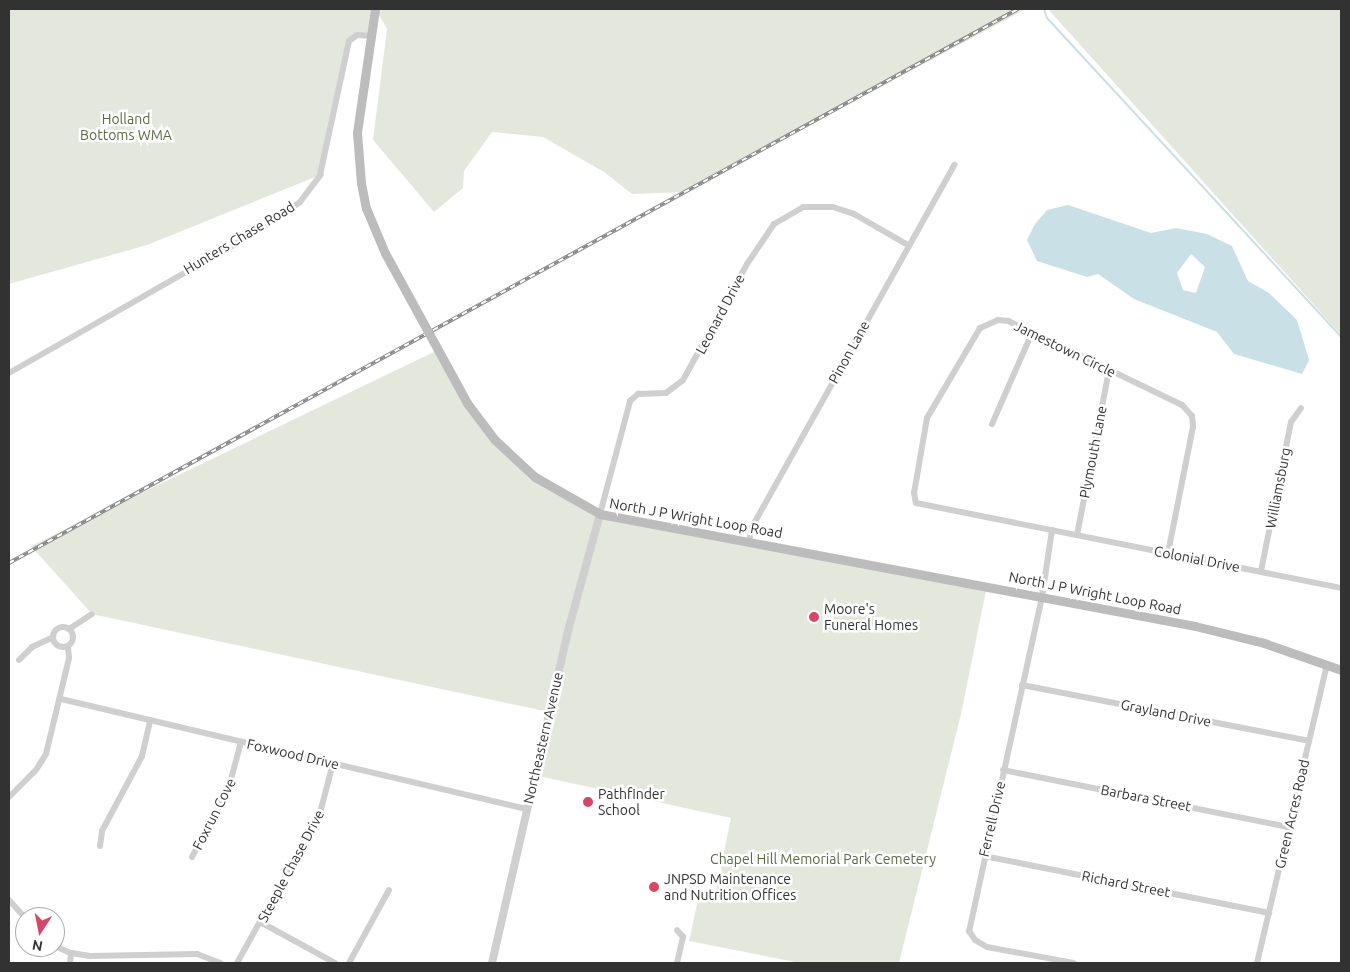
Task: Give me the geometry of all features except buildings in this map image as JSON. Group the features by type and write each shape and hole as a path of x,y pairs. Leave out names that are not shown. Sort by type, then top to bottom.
{"main road":[{"name":"North J P Wright Loop Road","path":"375,9 357,133 366,208 385,253 467,403 495,440 535,478 600,514 1223,632 1341,670"}],"street":[{"name":"Hunters Chase Road","path":"9,373 43,351 253,234 300,202 320,175 348,41 357,35 372,36"},
{"name":"Pinon Lane","path":"749,541 752,527 954,165"},
{"name":"Leonard Drive","path":"600,514 630,401 638,394 666,392 683,380 747,264 774,224 804,208 833,207 854,214 908,245"},
{"name":"Jamestown Circle","path":"916,503 914,493 927,418 980,328 998,320 1032,333 1182,405 1192,416 1193,427 1168,553"},
{"path":"992,424 1032,333"},
{"name":"Plymouth Lane","path":"1077,535 1109,370"},
{"name":"Williamsburg","path":"1261,571 1291,422 1301,408"},
{"name":"Colonial Drive","path":"916,503 1341,588"},
{"name":"Northeastern Avenue","path":"492,963 526,808 600,514"},
{"path":"1042,597 1052,530"},
{"name":"Ferrell Drive","path":"1042,597 969,921 972,937 986,946 1072,963"},
{"path":"18,660 32,647 53,638 59,628 69,629 92,614"},
{"path":"9,797 40,764 61,699 69,658 68,647 74,636 69,629"},
{"path":"53,638 58,646 68,647"},
{"name":"Green Acres Road","path":"1257,963 1327,664"},
{"name":"Grayland Drive","path":"1022,685 1309,741"},
{"name":"Foxwood Drive","path":"61,699 526,808"},
{"path":"100,846 102,831 142,756 150,720"},
{"name":"Foxrun Cove","path":"192,857 228,790 241,742"},
{"name":"Steeple Chase Drive","path":"237,963 262,923 320,813 333,763"},
{"name":"Barbara Street","path":"1003,770 1289,827"},
{"name":"Richard Street","path":"984,856 1269,913"},
{"path":"349,963 389,890"},
{"path":"262,923 335,963"},
{"path":"677,930 683,937 677,963"},
{"path":"65,950 72,953 190,954 220,963"},
{"path":"70,963 72,953"}],"green space":[{"name":"Holland Bottoms WMA","path":"9,9 1026,9 684,192 632,194 604,172 543,137 492,132 464,171 463,188 434,212 373,140 387,29 376,10 370,35 357,35 349,41 320,175 147,245 9,284"},
{"path":"1048,9 1341,9 1341,335"},
{"name":"Chapel Hill Memorial Park Cemetery","path":"438,350 467,403 509,455 600,514 987,586 961,714 899,963 800,963 689,941 700,891 715,895 731,818 534,775 549,712 92,614 31,546"}],"water":[{"path":"1068,205 1151,233 1176,228 1207,234 1232,246 1248,281 1269,293 1297,320 1309,360 1302,374 1234,354 1217,332 1134,299 1098,274 1087,277 1037,261 1027,240 1035,224 1047,210","holes":["1191,254 1205,267 1196,293 1183,290 1177,273"]}],"waterway":[{"path":"1044,9 1047,18 1341,337"}],"railway":[{"path":"9,563 1018,9"}],"place":[{"name":"Moore's Funeral Homes","path":"814,617"},
{"name":"Pathfinder School","path":"588,802"},
{"name":"JNPSD Maintenance and Nutrition Offices","path":"654,887"}]}
